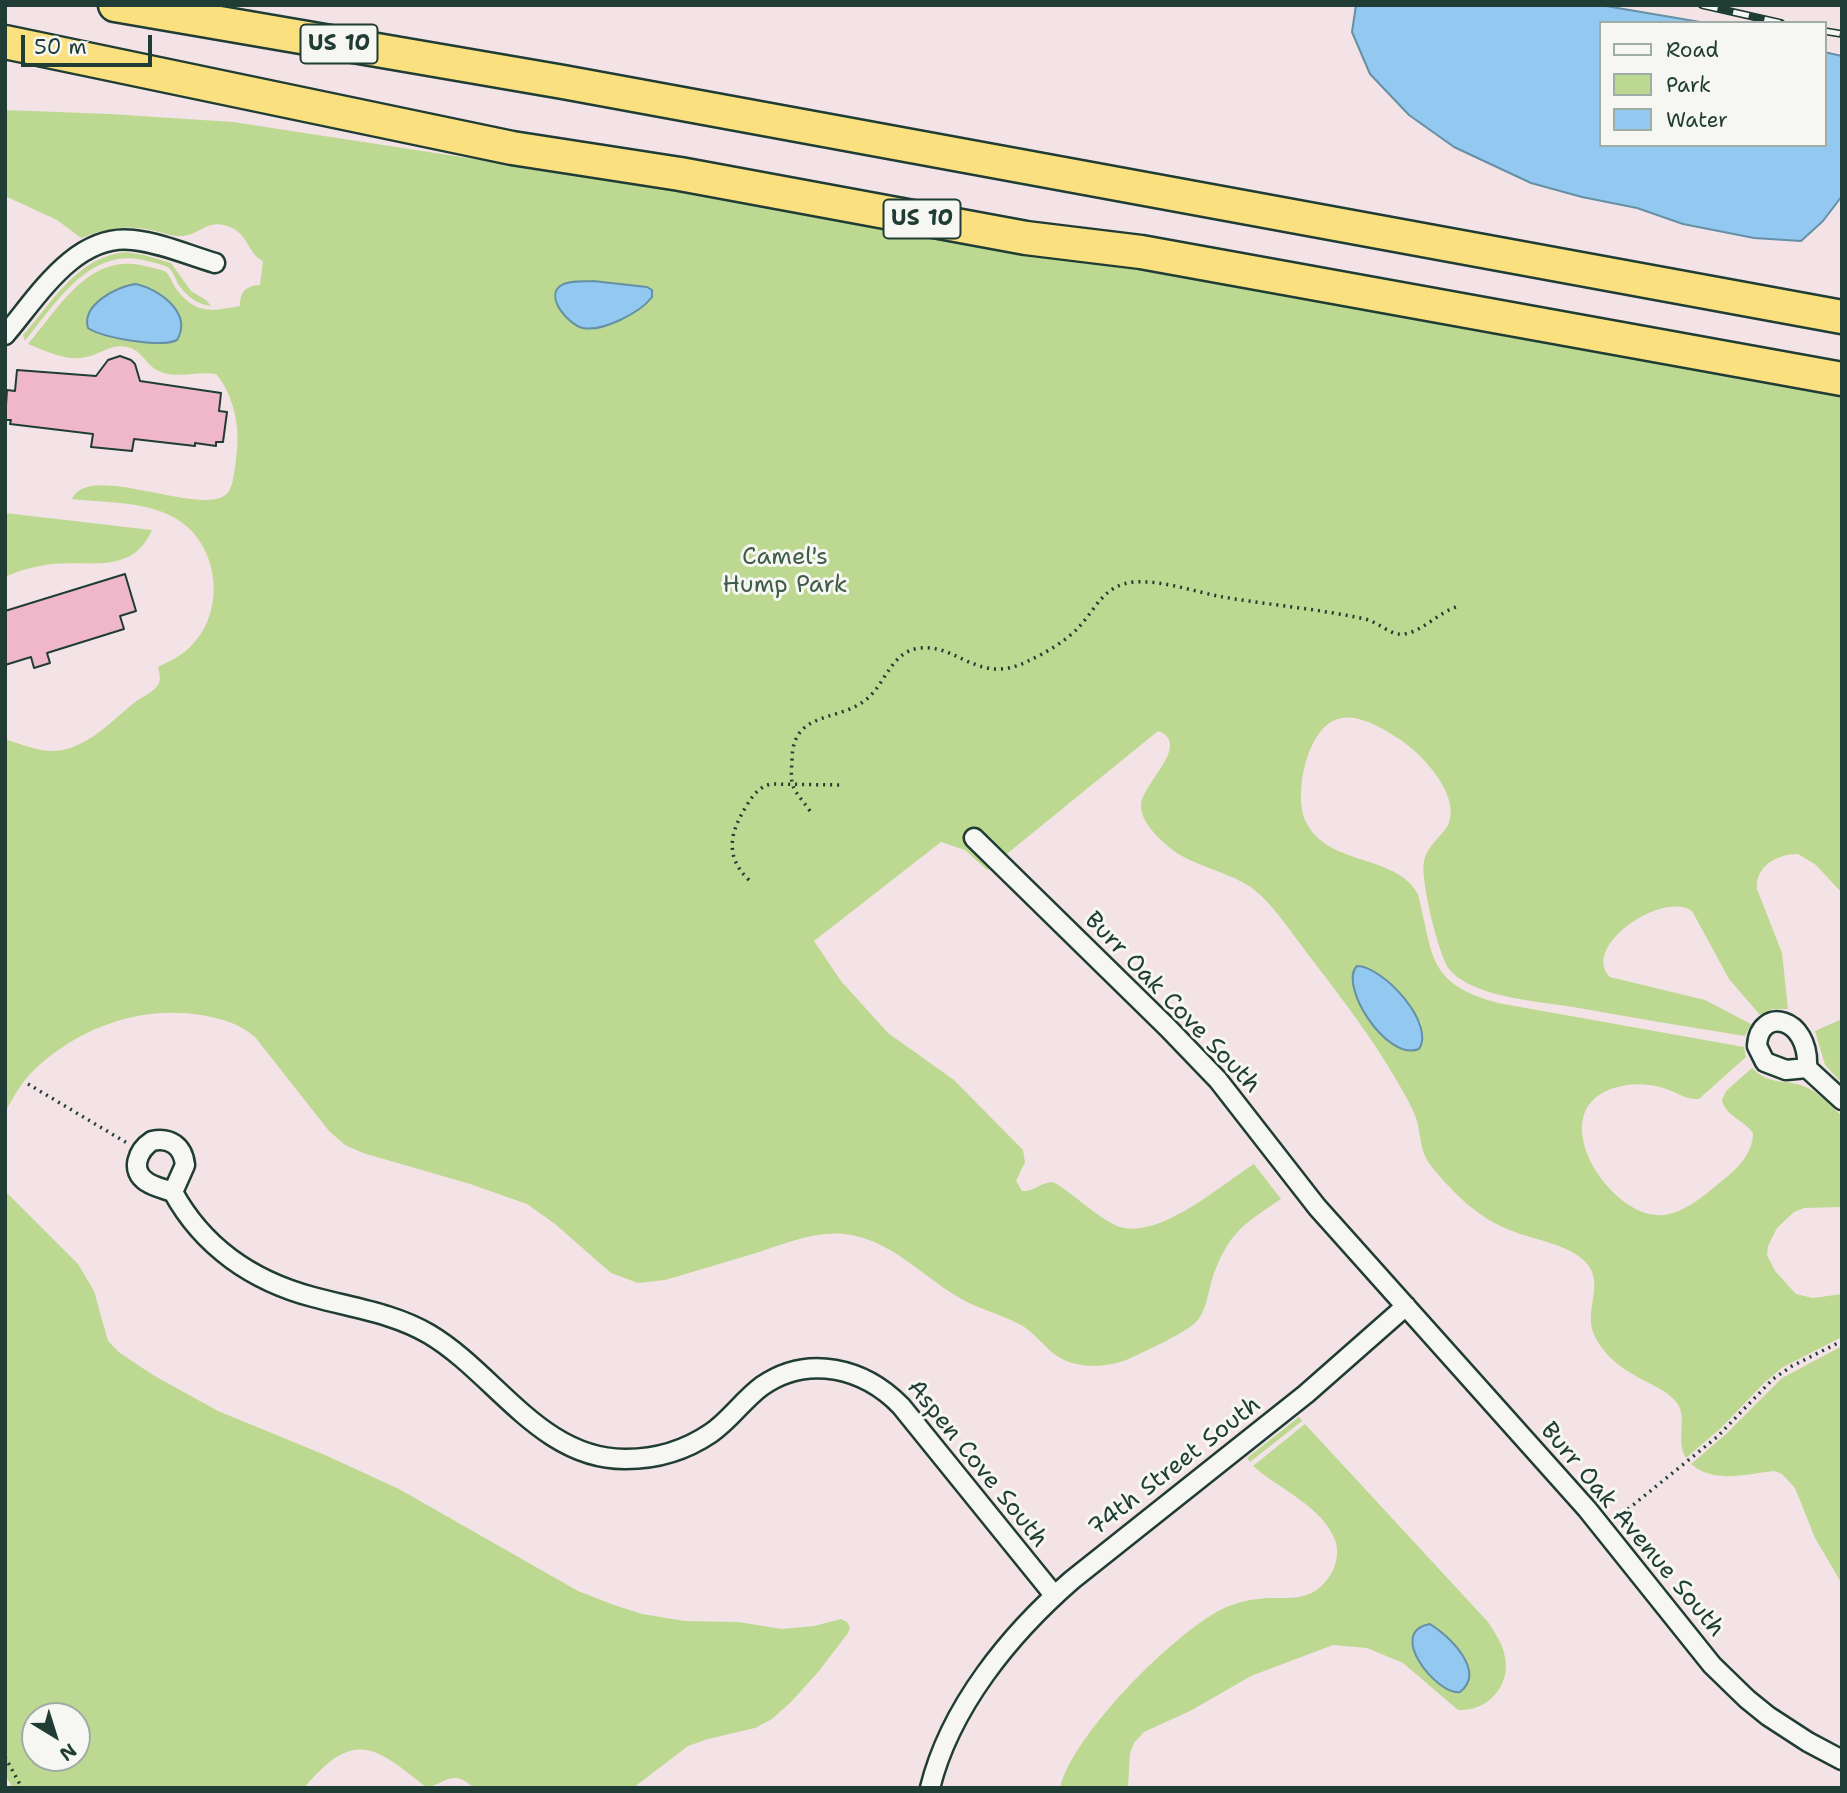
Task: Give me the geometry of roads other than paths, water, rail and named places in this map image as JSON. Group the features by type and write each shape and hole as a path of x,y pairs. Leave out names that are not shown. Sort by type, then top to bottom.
{"highway":[{"name":"US 10","path":"115,5 564,82 1842,317"},
{"name":"US 10","path":"5,42 512,148 680,174 1026,238 1141,252 1842,379"}],"street":[{"path":"5,335 61,269 98,244 133,240 215,263"},
{"name":"Burr Oak Cove South","path":"974,838 1197,1058 1317,1207 1406,1306"},
{"path":"1807,1068 1842,1100"},
{"path":"152,1141 172,1143 180,1149 185,1165 173,1192 143,1180 137,1164 141,1151 152,1141"},
{"name":"Aspen Cove South","path":"173,1192 200,1232 242,1267 295,1292 385,1315 418,1328 460,1355 547,1433 592,1454 626,1459 659,1456 680,1450 717,1429 764,1385 795,1371 827,1368 862,1376 901,1406 1054,1595"},
{"name":"Burr Oak Avenue South","path":"1406,1306 1603,1528 1721,1675 1768,1716 1842,1760"},
{"name":"74th Street South","path":"930,1788 944,1743 963,1707 1025,1625 1054,1595 1306,1394 1406,1306"}],"water":[{"path":"1356,5 1600,5 1694,21 1598,21 1598,147 1826,147 1826,52 1842,56 1842,196 1823,221 1801,241 1754,238 1683,224 1637,208 1531,183 1454,147 1409,115 1370,74 1352,32"},
{"path":"593,281 647,287 652,290 652,297 639,309 620,320 600,327 583,328 566,317 557,304 556,291 568,283"},
{"path":"136,284 163,297 177,312 181,330 177,340 158,343 132,341 88,328 87,320 95,304 119,288"},
{"path":"1357,966 1380,975 1404,998 1420,1025 1422,1038 1419,1049 1406,1050 1393,1044 1369,1019 1354,988 1353,975"},
{"path":"1430,1624 1455,1645 1467,1664 1467,1684 1460,1692 1451,1691 1429,1674 1414,1650 1413,1639 1417,1629"}],"railway":[{"path":"1702,5 1772,21"},
{"path":"1826,31 1842,34"}],"park label":[{"name":"Camel's Hump Park","path":"785,572"}]}
